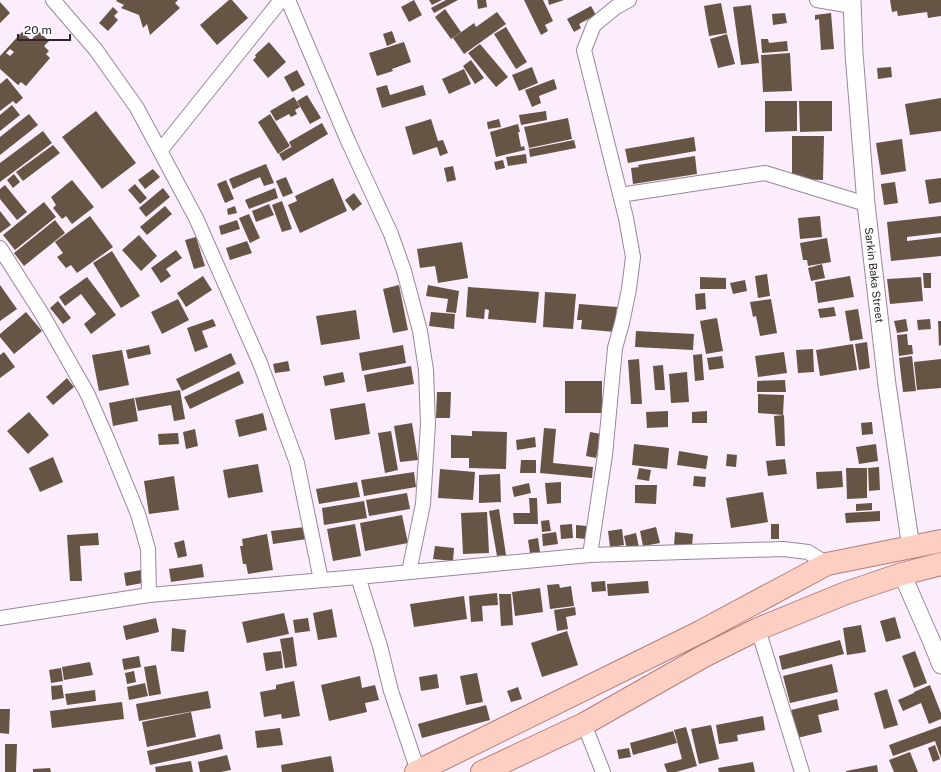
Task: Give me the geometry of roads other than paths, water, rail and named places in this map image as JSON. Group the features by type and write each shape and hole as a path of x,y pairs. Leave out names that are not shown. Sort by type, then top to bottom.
{"main road":[{"path":"418,772 700,632 827,564 941,541"},
{"path":"482,772 584,724 704,656 758,629 846,593 902,574 941,564"}],"street":[{"path":"53,0 96,50 137,108 196,218 262,370 297,463 321,580"},
{"path":"160,151 281,0"},
{"path":"288,0 348,141 391,234 404,270 420,331 426,370 428,424 422,504 409,572"},
{"path":"590,555 605,455 615,348 629,289 633,257 626,218 584,50 594,25 616,7 630,0"},
{"path":"818,0 852,3"},
{"name":"Sarkin Baka Street","path":"852,3 854,53 866,204 887,385 911,548"},
{"path":"620,195 765,173 866,204"},
{"path":"0,248 42,314 87,394 105,434 138,514 148,549 149,595"},
{"path":"0,619 149,595 590,555 784,549 808,552 827,564"},
{"path":"902,574 941,665"},
{"path":"358,577 380,646 391,691 418,772"},
{"path":"758,629 802,772"},
{"path":"584,724 603,772"}]}
